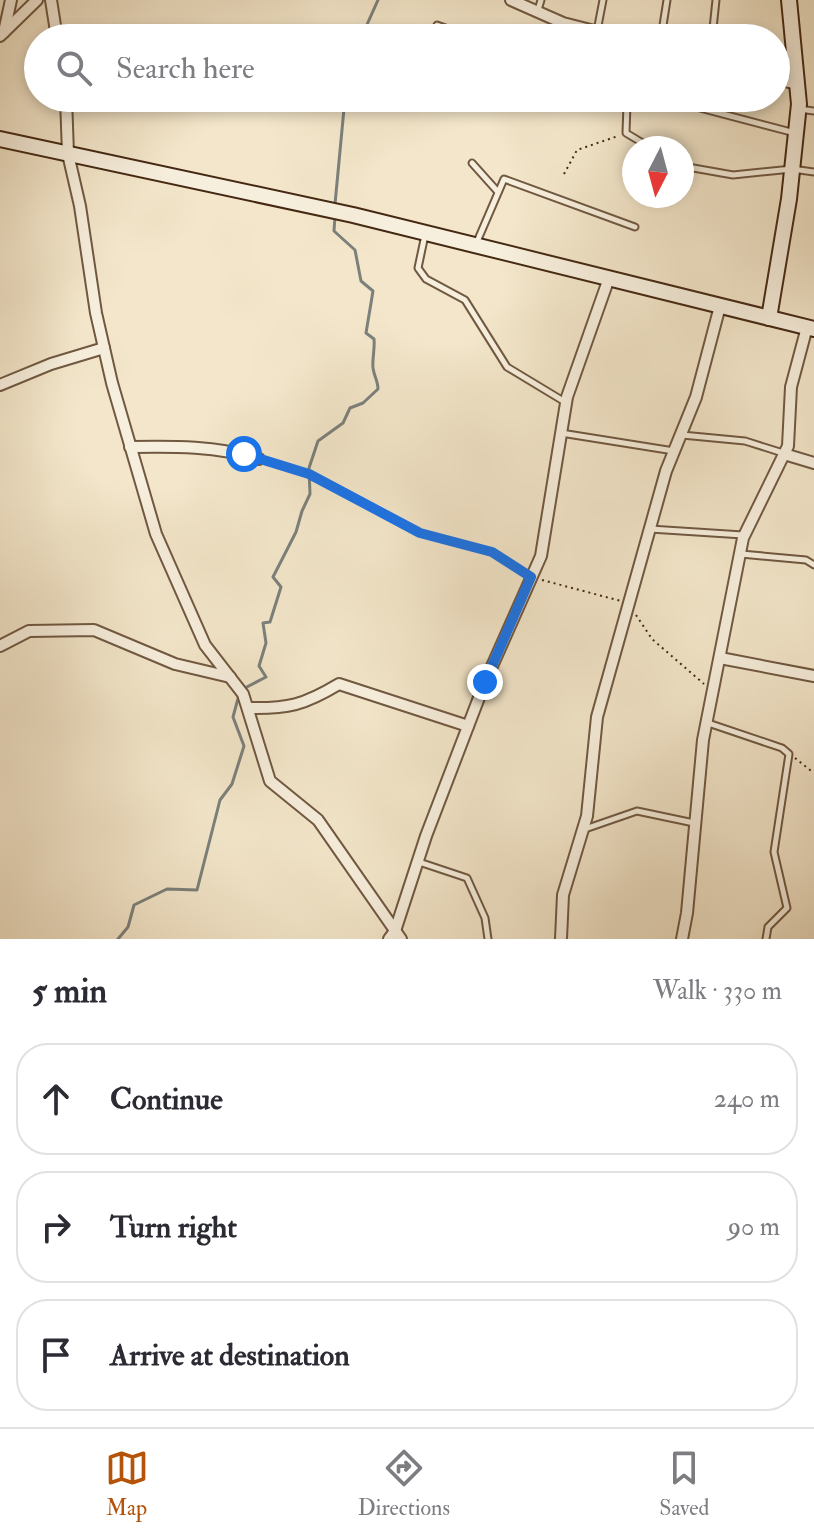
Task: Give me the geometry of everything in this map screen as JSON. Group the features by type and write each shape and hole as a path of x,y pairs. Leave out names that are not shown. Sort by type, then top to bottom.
{"main road":[{"path":"769,318 798,109 789,0"},
{"path":"0,139 396,226 810,328"}],"street":[{"path":"2,34 11,0"},
{"path":"2,34 37,0"},
{"path":"51,0 55,24"},
{"path":"511,0 566,24"},
{"path":"790,82 797,84"},
{"path":"66,112 68,154 80,206 96,313 130,447 162,548 205,645 243,694 270,781 318,820 395,936"},
{"path":"395,936 417,862 468,726 541,556 566,402 609,278"},
{"path":"561,939 563,895 587,816 597,717 628,602 675,451 696,397 720,306"},
{"path":"682,939 703,740 740,554 744,535 788,446 791,387 810,328"},
{"path":"0,385 51,364 104,348"},
{"path":"130,447 178,446 244,454 259,459"},
{"path":"784,454 814,463"},
{"path":"0,646 29,631 94,630 175,664 230,677"},
{"path":"720,658 814,676"},
{"path":"248,708 273,709 310,702 339,684 468,726"}],"lane":[{"path":"537,11 541,0"},
{"path":"595,24 603,0"},
{"path":"663,24 667,0"},
{"path":"713,24 716,0"},
{"path":"798,109 814,111"},
{"path":"627,112 626,133 631,136"},
{"path":"716,112 796,133"},
{"path":"472,163 498,192"},
{"path":"694,168 733,175 792,169 814,172"},
{"path":"475,245 504,179 635,227"},
{"path":"425,233 418,268 426,279 465,300 507,367 566,402"},
{"path":"561,432 675,451"},
{"path":"682,435 745,441 784,454"},
{"path":"650,529 744,535"},
{"path":"740,554 806,560 814,565"},
{"path":"707,723 782,748 789,754 774,852 782,875 787,908 768,927 766,939"},
{"path":"583,830 637,811 695,823"},
{"path":"417,862 467,878 485,918 488,939"}],"path":[{"path":"564,174 577,150 626,133"},
{"path":"259,459 309,474 420,533 492,552 531,577 628,602 652,639 714,693"},
{"path":"789,754 810,770 814,769"}],"waterway":[{"path":"367,24 378,0"},
{"path":"335,204 344,112"},
{"path":"243,689 266,677 259,666 266,643 263,623 270,622 281,587 273,577 296,532 310,494 309,468 318,441 343,423 350,408 363,403 378,389 373,368 374,339 366,333 373,291 361,281 355,250 334,231 335,216"},
{"path":"118,939 128,927 134,905 167,889 197,890 220,800 232,784 244,746 233,717 239,695"}],"route":[{"path":"244,454 309,474 420,533 492,552 531,577 485,682"}]}
